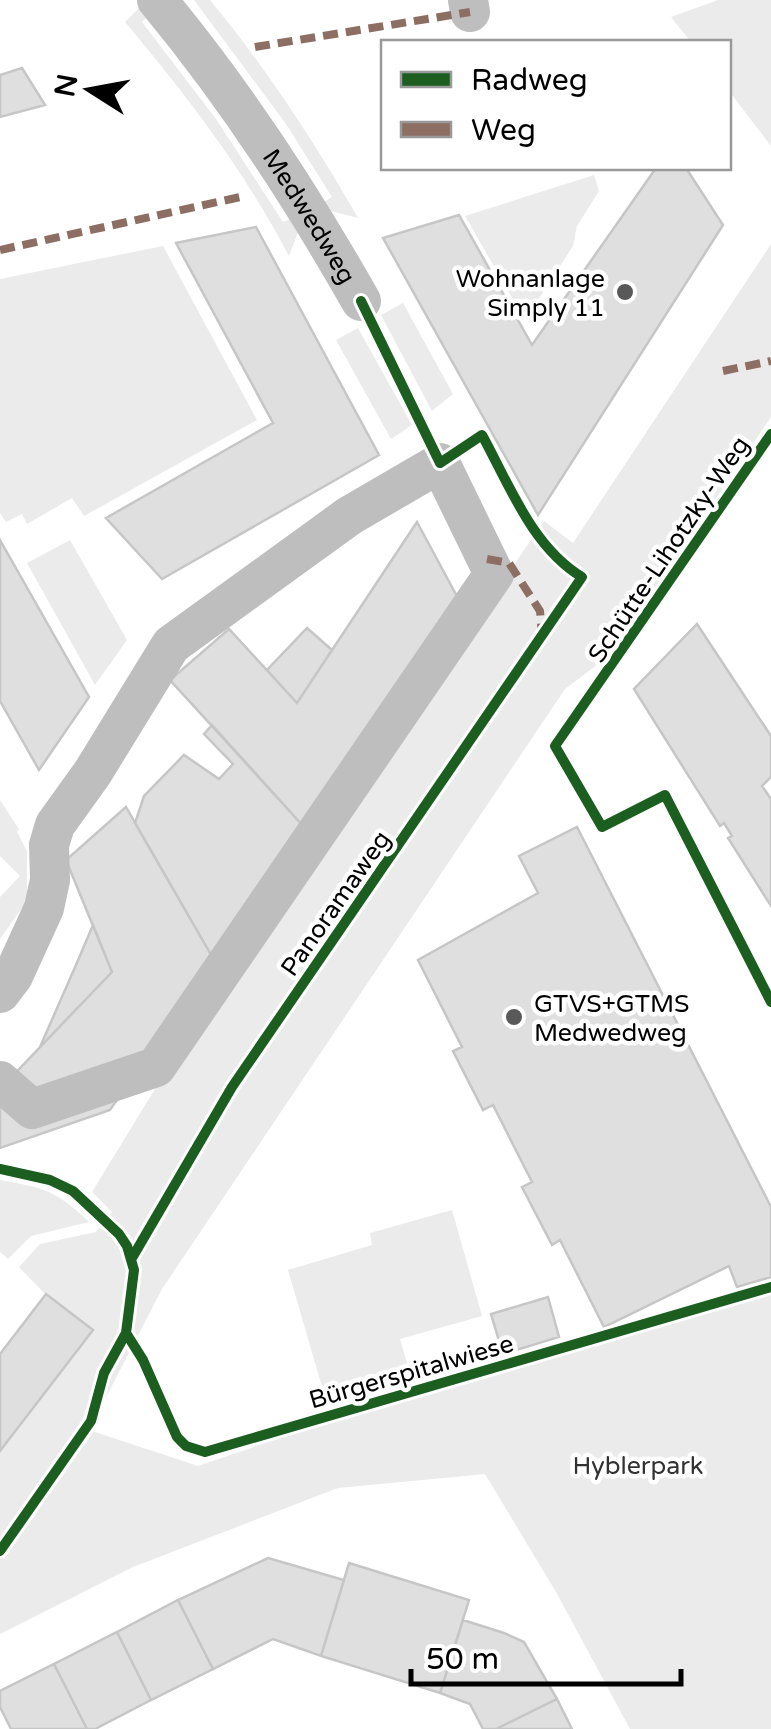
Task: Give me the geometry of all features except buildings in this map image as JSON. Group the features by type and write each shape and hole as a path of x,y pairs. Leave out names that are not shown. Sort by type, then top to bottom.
{"street":[{"name":"Medwedweg","path":"157,0 211,65 251,122 362,302"},
{"path":"0,993 44,908 50,880 48,845 55,825 93,772 171,645 350,516 440,463 494,574 156,1067 32,1108 0,1081"}],"green space":[{"path":"194,0 210,0 251,52 307,133 358,218 327,210 324,202 332,197 286,124"},
{"path":"718,0 771,0 771,146 731,94 731,40 689,40 671,17"},
{"path":"140,7 150,14 142,22 216,119 283,222 295,217 300,227 289,256 213,134 125,22"},
{"path":"594,175 599,191 577,226 573,246 525,320 465,216"},
{"name":"Hyblerpark","path":"771,244 771,417 609,656 565,689 162,1289 89,1430 198,1466 432,1386 771,1287 771,1729 630,1729 556,1592 485,1474 338,1488 133,1567 0,1634 0,1355 46,1295 19,1267 40,1244 96,1232 112,1212 92,1192 158,1084 544,521 573,543"},
{"path":"163,246 257,420 84,516 72,498 27,524 22,514 6,522 0,513 0,279"},
{"path":"403,303 453,394 432,411 381,315"},
{"path":"358,328 412,425 391,439 336,340"},
{"path":"70,540 127,640 95,685 27,563"},
{"path":"0,800 19,829 27,851 27,901 0,939 0,897 20,876 0,856"},
{"path":"0,1180 49,1192 89,1222 31,1236 8,1259 0,1252"},
{"path":"452,1210 482,1316 400,1339 410,1373 325,1397 288,1270 372,1245 370,1233"}],"marked path":[{"path":"255,47 470,12"},
{"path":"0,250 245,196"},
{"path":"723,371 771,361"},
{"path":"487,559 509,563 540,611 542,636"}],"cycle path":[{"name":"Panoramaweg","path":"132,1258 232,1087 582,577 564,564 536,532 482,435 440,463 361,301"},
{"name":"Schütte-Lihotzky-Weg","path":"771,434 555,746 602,827 665,795 771,1002"},
{"path":"0,1169 50,1180 73,1191 119,1234 134,1270 126,1333 104,1373 91,1421 0,1551"},
{"name":"Bürgerspitalwiese","path":"126,1333 143,1360 177,1437 186,1446 205,1452 771,1287"}],"place":[{"name":"Wohnanlage Simply 11","path":"625,292"},
{"name":"GTVS+GTMS Medwedweg","path":"514,1017"}]}
